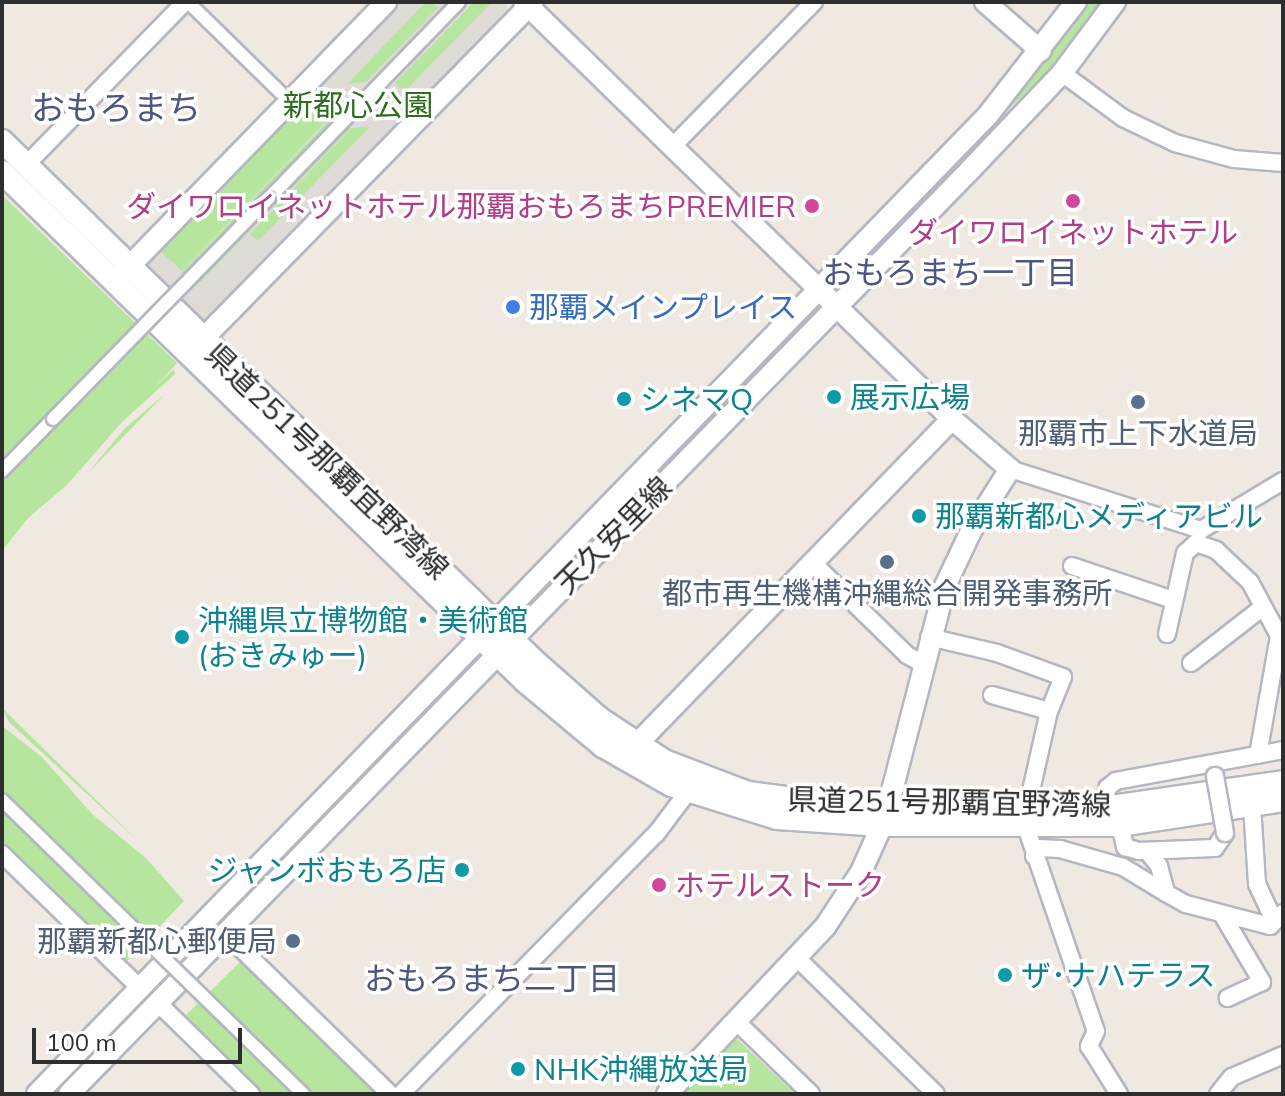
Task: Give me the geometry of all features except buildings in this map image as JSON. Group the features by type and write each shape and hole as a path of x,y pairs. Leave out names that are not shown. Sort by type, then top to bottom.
{"main road":[{"name":"県道251号那覇宜野湾線","path":"2,141 27,164 121,275"},
{"name":"県道251号那覇宜野湾線","path":"2,172 121,275 196,346 487,630 582,730 687,793 777,818 1113,817 1252,806 1283,800"},
{"name":"県道251号那覇宜野湾線","path":"505,648 636,745 695,776 748,793 885,816"},
{"name":"県道251号那覇宜野湾線","path":"1113,817 1283,782"}],"street":[{"path":"27,164 186,2 280,92"},
{"path":"121,275 386,2"},
{"path":"2,471 459,2"},
{"path":"672,147 814,2"},
{"path":"985,2 1041,51"},
{"name":"天久安里線","path":"37,1094 988,115 1041,51 1076,2"},
{"name":"天久安里線","path":"69,1094 1062,73 1115,2"},
{"path":"196,346 528,3 817,289 952,419 1010,469 1201,530 1283,481"},
{"path":"1062,73 1123,118 1175,143 1234,159 1283,163"},
{"path":"636,745 952,419"},
{"path":"667,1094 798,959 849,891 885,816 929,637 955,560 1010,469"},
{"path":"1167,634 1185,553 1196,543 1216,550 1250,582 1281,639 1258,755"},
{"path":"812,562 907,655 923,664"},
{"path":"1072,566 1173,600"},
{"path":"1191,663 1263,607"},
{"path":"929,637 997,653 1063,677 1049,711 1026,818 1034,856 1096,1031 1089,1046 1119,1094"},
{"path":"992,695 1049,711"},
{"path":"1214,770 1225,833 1219,847 1147,851 1125,847 1113,817 1107,788 1116,781 1214,770 1283,750"},
{"path":"401,1094 656,834 687,793"},
{"path":"2,800 303,1094"},
{"path":"1034,856 1039,848 1123,867 1166,893 1223,916 1270,926 1278,916 1257,884 1252,806"},
{"path":"1147,851 1159,866 1166,893"},
{"path":"3,857 141,989"},
{"path":"1223,916 1262,982 1228,998"},
{"path":"225,933 390,1094"},
{"path":"798,959 936,1094"},
{"path":"157,1002 251,1094"},
{"path":"737,1022 811,1094"},
{"path":"1218,1094 1232,1077 1283,1055"}],"green space":[{"name":"新都心公園","path":"400,2 494,2 501,9 500,19 213,315 153,256"},
{"path":"1086,2 1106,2 1079,40 1010,108"},
{"path":"2,195 177,363 155,387 174,369 175,374 122,422 67,485 28,518 2,551"},
{"path":"165,394 88,473 124,429"},
{"path":"2,708 139,842 9,722"},
{"path":"2,726 42,757 92,814 146,858 184,901 126,962 2,842"},
{"path":"242,960 379,1094 260,1094 183,1018"},
{"path":"736,1038 795,1094 681,1094"}],"shaded area":[{"path":"400,2 426,2 347,84 366,82 438,8 432,2 474,2 395,83 404,92 492,2 506,2 508,9 202,323 146,270 148,262 159,250 182,271 335,112 337,94 326,104 313,91","holes":["336,113 351,128 195,287 181,273","370,127 258,241 250,234 352,128"]}],"place":[{"name":"ダイワロイネットホテル","path":"1073,201"},
{"name":"ダイワロイネットホテル那覇おもろまちPREMIER","path":"812,206"},
{"name":"那覇メインプレイス","path":"513,307"},
{"name":"展示広場","path":"834,397"},
{"name":"シネマQ","path":"624,399"},
{"name":"那覇市上下水道局","path":"1138,402"},
{"name":"那覇新都心メディアビル","path":"919,516"},
{"name":"都市再生機構沖縄総合開発事務所","path":"887,562"},
{"name":"沖縄県立博物館・美術館 (おきみゅー)","path":"182,637"},
{"name":"ジャンボおもろ店","path":"462,870"},
{"name":"ホテルストーク","path":"659,885"},
{"name":"那覇新都心郵便局","path":"293,941"},
{"name":"ザ･ナハテラス","path":"1005,975"},
{"name":"NHK沖縄放送局","path":"518,1069"}],"district":[{"name":"おもろまち","path":"116,108"},
{"name":"おもろまち一丁目","path":"950,272"},
{"name":"おもろまち二丁目","path":"492,978"}]}
